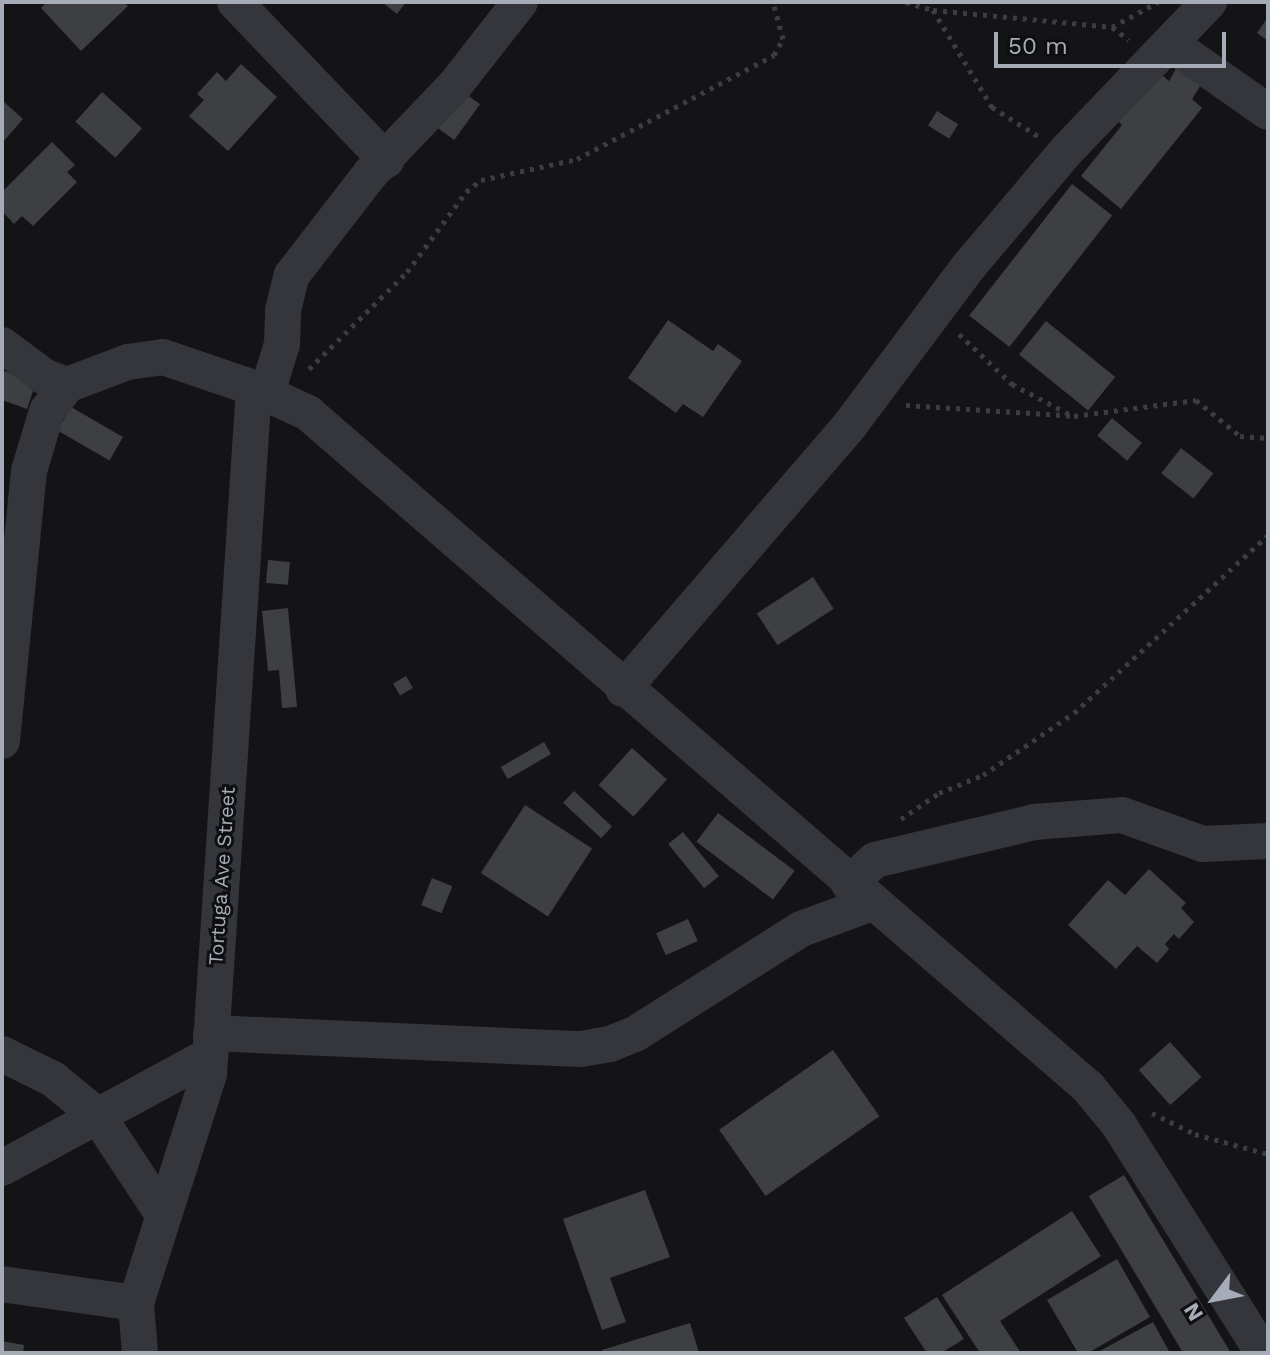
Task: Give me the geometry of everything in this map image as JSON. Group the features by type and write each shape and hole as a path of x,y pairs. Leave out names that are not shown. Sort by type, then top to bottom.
{"street":[{"path":"235,2 386,160"},
{"name":"Tortuga Ave Street","path":"140,1353 136,1303 162,1213 209,1074 267,393 282,344 283,310 292,275 520,2"},
{"path":"623,689 869,401 955,285 1068,149 1208,2"},
{"path":"1171,44 1268,112"},
{"path":"2,345 45,377 67,385"},
{"path":"2,741 29,471 47,411 67,385 145,357 163,357 267,393 308,413 623,689 866,883 1088,1087 1119,1125 1263,1353"},
{"path":"2,1168 98,1116 211,1044 581,1049 610,1044 635,1034 801,929 866,883 1034,822 1122,815 1203,844 1268,841"},
{"path":"2,1054 53,1079 98,1116 162,1213"},
{"path":"2,1284 136,1303"}],"path":[{"path":"267,393 407,272 466,192 496,174 577,159 774,55 783,39 773,2"},
{"path":"906,2 933,10 1112,27 1158,2"},
{"path":"933,10 992,107 1015,126 1068,149"},
{"path":"955,285 959,334 980,358 1012,384 1074,416"},
{"path":"869,401 1074,416 1196,400 1240,436 1268,438"},
{"path":"866,883 889,828 939,793 983,775 1074,713 1268,535"},
{"path":"1141,1108 1195,1134 1268,1154"}],"building":[{"path":"47,2 123,2 128,6 81,51 41,8"},
{"path":"382,2 406,2 397,14"},
{"path":"1268,17 1268,41 1257,33"},
{"path":"241,64 277,97 228,151 189,116 204,100 197,94 217,72 226,81"},
{"path":"1177,67 1202,83 1192,99 1202,108 1121,209 1081,176 1122,125 1115,118 1162,75 1169,81"},
{"path":"459,89 480,104 454,140 433,125"},
{"path":"102,92 142,128 115,158 75,122"},
{"path":"2,100 23,119 2,143"},
{"path":"937,111 958,124 949,139 928,125"},
{"path":"52,142 75,165 67,172 77,182 33,226 22,216 14,224 2,211 2,192"},
{"path":"1072,184 1112,215 1009,347 969,316"},
{"path":"668,320 713,351 718,344 742,361 703,417 683,404 676,413 628,378"},
{"path":"1046,321 1115,377 1088,410 1019,354"},
{"path":"2,370 36,382 27,409 2,400"},
{"path":"71,407 123,437 109,460 58,430"},
{"path":"1112,418 1142,443 1127,461 1097,436"},
{"path":"1181,448 1213,473 1194,498 1161,473"},
{"path":"268,560 290,562 288,585 266,583"},
{"path":"813,577 834,609 778,645 757,613"},
{"path":"288,608 297,707 282,708 279,670 268,671 262,611"},
{"path":"406,676 413,688 400,696 393,684"},
{"path":"544,742 551,754 508,779 501,767"},
{"path":"632,748 667,779 633,817 599,785"},
{"path":"574,791 612,826 601,838 563,803"},
{"path":"525,805 592,849 548,917 481,873"},
{"path":"718,813 795,871 773,900 696,842"},
{"path":"683,832 719,876 704,888 668,844"},
{"path":"1149,869 1186,903 1181,908 1194,922 1179,939 1174,934 1165,944 1169,949 1157,963 1137,946 1116,969 1068,925 1108,880 1125,895"},
{"path":"432,878 452,886 442,913 421,905"},
{"path":"688,919 698,941 666,955 656,933"},
{"path":"1170,1042 1201,1077 1170,1105 1139,1070"},
{"path":"833,1050 879,1116 766,1196 719,1130"},
{"path":"1124,1175 1231,1352 1183,1353 1089,1196"},
{"path":"645,1190 670,1257 610,1278 626,1322 602,1330 563,1219"},
{"path":"1072,1211 1101,1256 1000,1321 1021,1353 980,1353 942,1295"},
{"path":"1117,1259 1150,1317 1088,1353 1078,1353 1047,1300"},
{"path":"937,1297 964,1339 941,1353 927,1353 904,1318"},
{"path":"1153,1322 1170,1353 1096,1353"},
{"path":"690,1323 699,1353 603,1353 602,1350"},
{"path":"2,1341 24,1345 23,1353 2,1353"}]}
